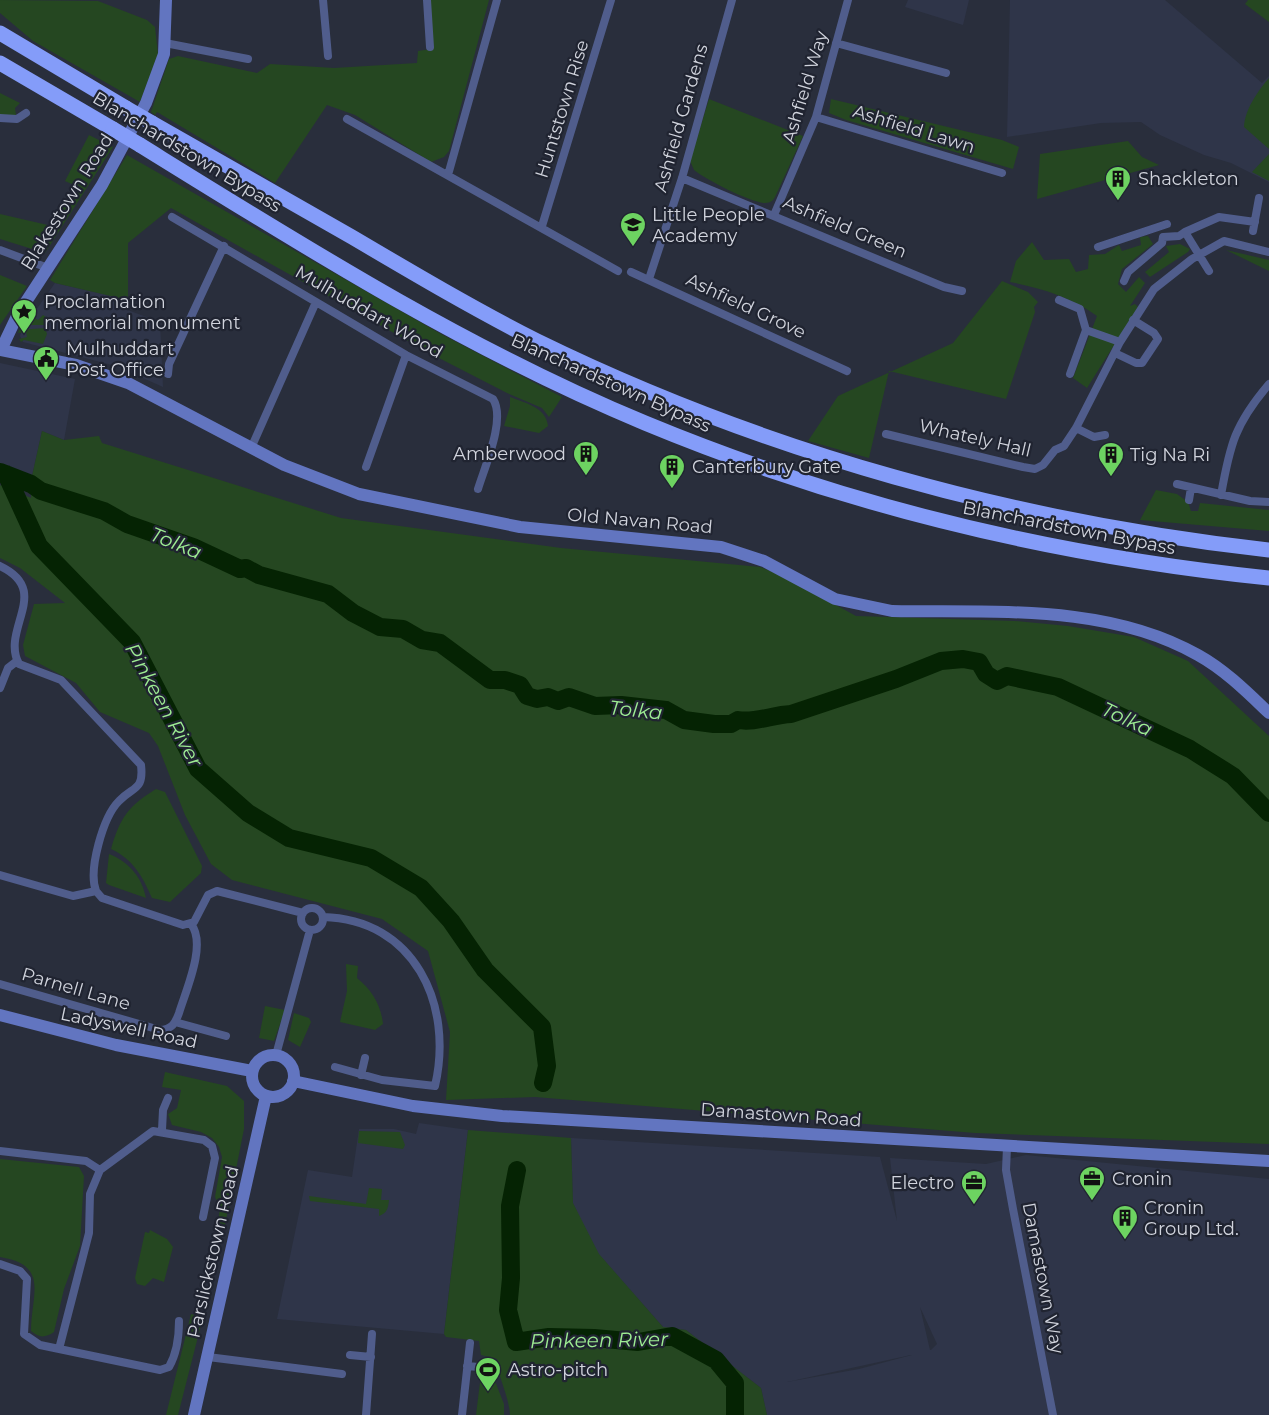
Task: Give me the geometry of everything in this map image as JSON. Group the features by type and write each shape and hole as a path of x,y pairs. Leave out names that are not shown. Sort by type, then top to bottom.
{"highway":[{"name":"Blanchardstown Bypass","path":"0,33 472,307 622,379 724,420 870,470 988,502 1145,534 1269,550"},
{"name":"Blanchardstown Bypass","path":"0,63 140,145 291,238 448,328 643,423 774,471 882,506 987,533 1169,568 1269,578"},
{"path":"0,69 40,86"},
{"path":"987,533 1062,555 1166,573 1269,586"}],"street":[{"name":"Blakestown Road","path":"1,350 18,314 81,221 141,112 161,65 165,43 166,0"},
{"path":"323,0 328,56"},
{"path":"427,0 430,47"},
{"name":"Huntstown Rise","path":"542,226 611,0"},
{"name":"Ashfield Gardens","path":"649,279 682,178 732,0"},
{"name":"Ashfield Way","path":"774,215 816,117 848,0"},
{"path":"448,175 493,3"},
{"path":"165,43 248,59"},
{"path":"836,44 946,73"},
{"path":"0,118 17,119 26,113"},
{"name":"Ashfield Lawn","path":"816,117 1002,173"},
{"path":"347,119 542,226 618,272"},
{"name":"Ashfield Green","path":"682,178 944,287 962,291"},
{"path":"1152,228 1163,237 1179,236 1219,217 1254,226 1259,198"},
{"name":"Mulhuddart Wood","path":"172,217 406,355 493,399 498,406 498,420 478,489"},
{"path":"1098,247 1167,224"},
{"path":"1185,232 1209,271"},
{"path":"1124,281 1128,272 1162,243 1163,237"},
{"path":"1105,435 1094,436 1076,428 1120,342 1154,289 1199,255 1228,240 1269,252"},
{"path":"168,374 169,364 224,246"},
{"path":"0,250 48,268"},
{"name":"Ashfield Grove","path":"631,272 847,371"},
{"path":"1059,300 1080,309 1086,330 1070,374"},
{"path":"252,446 316,302"},
{"path":"1115,353 1136,363 1142,363 1158,339 1154,333 1133,320"},
{"path":"1086,330 1120,342"},
{"name":"Old Navan Road","path":"1,350 76,365 119,379 252,446 284,465 359,494 387,501 532,528 721,547 764,561 835,599 870,608 892,611 1036,614 1125,626 1168,640 1200,656 1230,678 1269,713"},
{"path":"366,466 406,355"},
{"path":"1221,495 1227,458 1242,418 1269,384"},
{"name":"Whately Hall","path":"886,434 1035,469 1043,465 1055,450 1064,446 1076,428"},
{"path":"1177,484 1250,501 1269,502"},
{"path":"1189,500 1191,488"},
{"path":"0,566 18,577 25,598 12,646 17,661 23,666 61,680 141,765 142,781 136,789 119,801 106,822 93,870 96,891 102,898 183,925 191,924"},
{"path":"0,688 8,668 17,661"},
{"path":"0,875 73,896 96,891"},
{"path":"191,924 208,894 216,891 303,913 313,908 323,917"},
{"path":"303,913 302,923 310,930"},
{"path":"310,930 320,927 323,917"},
{"path":"323,917 340,917 375,927 405,953 420,971 435,1002 441,1047 435,1086 361,1075 335,1067"},
{"path":"191,924 199,940 176,1022 226,1036"},
{"path":"276,1055 310,930"},
{"name":"Parnell Lane","path":"0,984 160,1030 167,1029 176,1022"},
{"name":"Ladyswell Road","path":"0,1015 116,1045 252,1071"},
{"path":"276,1055 290,1065 293,1081 283,1094 266,1096 254,1086 252,1071 261,1059 276,1055"},
{"path":"361,1075 364,1059"},
{"name":"Damastown Road","path":"293,1081 413,1106 502,1116 1269,1161"},
{"name":"Parslickstown Road","path":"194,1415 266,1096"},
{"path":"162,1130 163,1110 168,1098"},
{"path":"58,1349 89,1233 90,1194 100,1170 153,1131 162,1130 204,1140 212,1146 214,1158 203,1217"},
{"name":"Damastown Way","path":"1006,1147 1008,1180 1053,1415"},
{"path":"0,1151 86,1161 100,1170"},
{"path":"0,1264 20,1271 27,1279 24,1335 40,1345 160,1370 169,1367 174,1359 179,1337 178,1321"},
{"path":"366,1415 372,1334"},
{"path":"462,1415 470,1343"},
{"path":"350,1355 370,1357"},
{"path":"208,1357 342,1374"},
{"path":"468,1365 490,1368"}],"shaded area":[{"path":"908,0 969,0 963,25 905,7"},
{"path":"1010,0 1165,0 1262,83 1269,76 1269,182 1231,163 1204,155 1160,135 1141,122 1101,123 1007,137"},
{"path":"55,283 116,297 114,305 160,322 163,387 116,366 23,342 20,336 22,330"},
{"path":"0,363 75,379 64,440 42,431 32,476 0,463"},
{"path":"419,1123 468,1130 444,1334 277,1319 308,1170 352,1177 359,1129 394,1129 416,1134"},
{"path":"571,1138 880,1157 897,1221 890,1158 986,1164 1026,1155 1269,1179 1269,1415 767,1415 761,1388 686,1330 663,1327 593,1248 573,1203","holes":["920,1307 937,1344 931,1350 930,1350","911,1355 859,1369 787,1382"]}],"green space":[{"path":"0,0 98,1 147,20 155,27 158,54 140,102 33,41 0,13"},
{"path":"429,0 489,0 449,151 444,157 431,162 355,115 327,105 275,183 157,112 155,115 151,112 169,59 178,56 257,73 270,64 334,68 417,63 418,51 431,49"},
{"path":"1248,0 1269,0 1269,22 1245,4"},
{"path":"1269,78 1269,149 1244,127 1249,107"},
{"path":"0,93 20,103 15,108 16,115 0,115"},
{"path":"709,99 803,136 771,202 758,202 739,195 694,170 690,161"},
{"path":"831,99 1002,140 1019,147 1013,169 846,120 829,113"},
{"path":"89,135 113,147 45,253 0,239 0,214 52,226 76,186 65,181"},
{"path":"1128,141 1142,157 1159,165 1037,199 1040,154"},
{"path":"1269,154 1269,181 1252,172"},
{"path":"127,155 441,334 562,397 549,417 542,408 507,393 435,356 171,208 128,243 128,310 114,305 115,297 55,283 50,280"},
{"path":"1148,236 1153,244 1122,269 1118,284 1126,292 1139,277 1145,283 1130,306 1135,304 1138,307 1087,388 1073,378 1097,316 1055,294 1010,282 1016,261 1032,242 1044,260 1069,259 1076,272 1088,269 1089,255 1105,254 1119,245 1122,251 1141,245 1140,237"},
{"path":"1180,244 1190,249 1188,252 1150,277 1145,272 1169,252 1166,246"},
{"path":"1226,250 1269,260 1269,271"},
{"path":"0,275 27,286 0,325"},
{"path":"1002,281 1028,292 1038,302 1034,307 1035,312 1006,399 891,372 953,343"},
{"path":"43,315 49,319 46,325 26,325 31,316 38,320"},
{"path":"45,328 47,334 43,344 24,340 21,342 19,339 27,337 26,332 18,333 19,330"},
{"path":"889,373 869,458 808,441 838,396"},
{"path":"510,397 539,410 548,426 539,433 504,426 510,406"},
{"path":"42,431 64,440 99,436 102,443 341,518 561,548 760,567 785,577 856,616 1015,621 1068,626 1134,637 1188,661 1269,736 1269,1144 975,1133 535,1097 446,1100 450,1032 428,951 382,919 232,880 211,864 185,815 158,746 149,733 100,712 76,683 25,656 23,645 34,604 65,603 20,568 0,558 0,485 31,498 32,476"},
{"path":"1156,490 1177,494 1188,502 1191,511 1198,511 1200,503 1269,510 1269,531 1140,520"},
{"path":"156,789 165,792 202,866 201,873 170,902 152,898 136,869 126,858 111,849 126,814 138,801"},
{"path":"109,854 123,861 134,871 146,898 106,883"},
{"path":"346,964 358,966 357,978 378,1004 383,1024 375,1030 340,1022 347,991"},
{"path":"265,1006 285,1010 274,1041 259,1038"},
{"path":"294,1013 309,1018 311,1022 300,1047 288,1040"},
{"path":"165,1072 227,1086 244,1101 244,1129 225,1225 218,1222 220,1207 215,1197 222,1157 219,1147 212,1138 201,1132 172,1125 168,1114 177,1108 181,1090 162,1087"},
{"path":"468,1130 571,1138 573,1203 599,1254 663,1327 686,1330 761,1388 767,1415 510,1415 497,1359 481,1355 479,1341 446,1337 444,1334"},
{"path":"359,1131 400,1132 405,1145 403,1149 358,1143"},
{"path":"0,1159 79,1167 84,1176 80,1246 64,1289 54,1332 45,1336 39,1336 31,1331 34,1294 32,1274 16,1261 0,1257"},
{"path":"369,1188 382,1189 381,1200 389,1200 384,1214 379,1216 379,1209 310,1201 309,1196 366,1204"},
{"path":"150,1230 167,1239 173,1247 164,1282 153,1278 145,1286 137,1284 135,1278 145,1232 149,1233"},
{"path":"191,1314 203,1317 178,1415 166,1415"},
{"name":"Astro-pitch","path":"481,1374 493,1376 504,1404 504,1415 476,1415"}],"waterway":[{"name":"Tolka","path":"0,472 31,484 41,491 104,511 127,524 193,547 240,569 246,568 259,575 328,594 353,613 380,627 403,629 422,640 440,643 490,680 505,680 520,685 527,696 537,699 548,697 558,701 569,697 595,706 621,705 666,710 684,720 731,724 738,720 791,714 896,679 941,661 963,659 979,662 986,674 997,681 1007,676 1058,687 1190,749 1233,776 1269,813"},
{"name":"Pinkeen River","path":"6,474 39,546 132,642 198,769 248,813 289,838 371,858 421,888 451,921 485,970 542,1027 547,1066 543,1083"},
{"name":"Pinkeen River","path":"517,1170 510,1206 511,1278 508,1310 516,1342 549,1337 638,1342 672,1336 716,1360 735,1383 735,1415"}],"place":[{"name":"Shackleton","path":"1118,202"},
{"name":"Little People Academy","path":"633,248"},
{"name":"Proclamation memorial monument","path":"24,335"},
{"name":"Mulhuddart Post Office","path":"46,382"},
{"name":"Amberwood","path":"586,477"},
{"name":"Tig Na Ri","path":"1111,478"},
{"name":"Canterbury Gate","path":"672,490"},
{"name":"Cronin","path":"1092,1202"},
{"name":"Electro","path":"974,1206"},
{"name":"Cronin Group Ltd.","path":"1125,1241"},
{"name":"Astro-pitch","path":"488,1393"}]}
